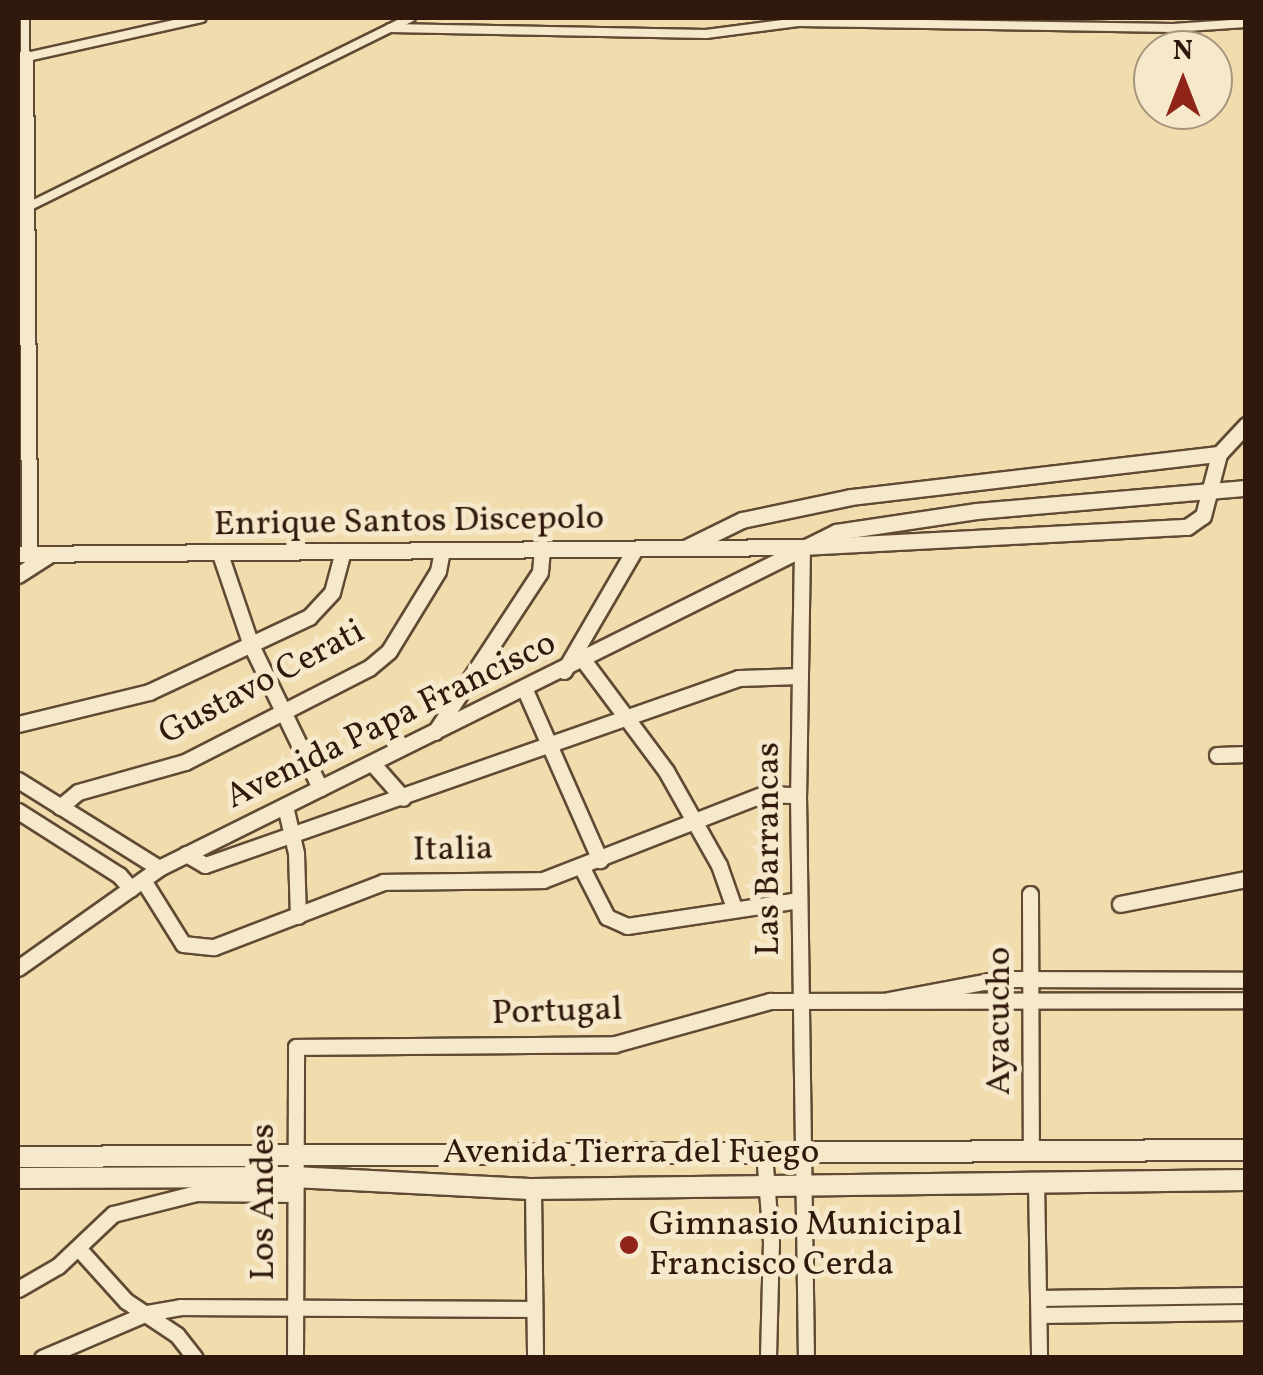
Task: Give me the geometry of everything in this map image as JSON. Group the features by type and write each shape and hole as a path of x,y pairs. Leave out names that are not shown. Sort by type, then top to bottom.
{"street":[{"path":"21,58 23,554"},
{"path":"1209,492 1219,454 1246,425"},
{"path":"684,548 742,520 851,497 1219,454"},
{"path":"802,547 870,524 1246,490"},
{"name":"Enrique Santos Discepolo","path":"23,554 802,547 1187,527 1203,516 1209,492"},
{"name":"Avenida Papa Francisco","path":"18,968 158,868 564,671 802,547"},
{"name":"Las Barrancas","path":"802,547 799,1003 806,1358"},
{"path":"433,735 540,572 542,548"},
{"path":"564,671 635,550"},
{"name":"Gustavo Cerati","path":"60,807 78,792 186,762 286,713 389,651 438,571 442,552"},
{"path":"220,554 251,645 320,788"},
{"path":"18,724 132,698 318,610 342,571 342,554"},
{"path":"18,574 47,556"},
{"path":"584,661 632,719 694,823 733,905"},
{"path":"186,854 205,865 551,748 740,678 800,676"},
{"path":"525,690 600,860"},
{"path":"1217,755 1246,754"},
{"path":"373,764 404,798"},
{"path":"18,780 158,868"},
{"path":"38,793 18,809 137,885"},
{"name":"Italia","path":"137,885 172,934 196,949 298,916 383,882 543,880 764,794 798,795"},
{"path":"285,806 292,836 298,916"},
{"path":"582,868 617,923 733,905 799,900"},
{"path":"1120,904 1246,879"},
{"name":"Ayacucho","path":"1030,894 1031,1149"},
{"name":"Portugal","path":"875,1005 914,990 1030,978 1246,980"},
{"name":"Portugal","path":"296,1047 614,1044 770,1002 875,1005 1246,1000"},
{"name":"Los Andes","path":"295,1358 296,1047"},
{"name":"Avenida Tierra del Fuego","path":"18,1178 293,1175 800,1152 1246,1150"},
{"path":"764,1153 771,1242 768,1358"},
{"name":"Avenida Tierra del Fuego","path":"18,1158 532,1189 1246,1180"},
{"path":"18,1289 78,1249 113,1214 181,1195 293,1175"},
{"path":"1036,1180 1039,1358"},
{"path":"532,1189 535,1358"},
{"path":"78,1249 126,1301 147,1313 195,1358"},
{"path":"1038,1306 1246,1295"},
{"path":"1038,1306 1246,1312"},
{"path":"42,1358 147,1313 180,1307 532,1309"}],"lane":[{"path":"25,18 21,58 201,18"},
{"path":"24,209 411,18"},
{"path":"390,28 706,34 834,21 1173,28 1246,24"}],"place":[{"name":"Gimnasio Municipal Francisco Cerda","path":"629,1245"}]}
